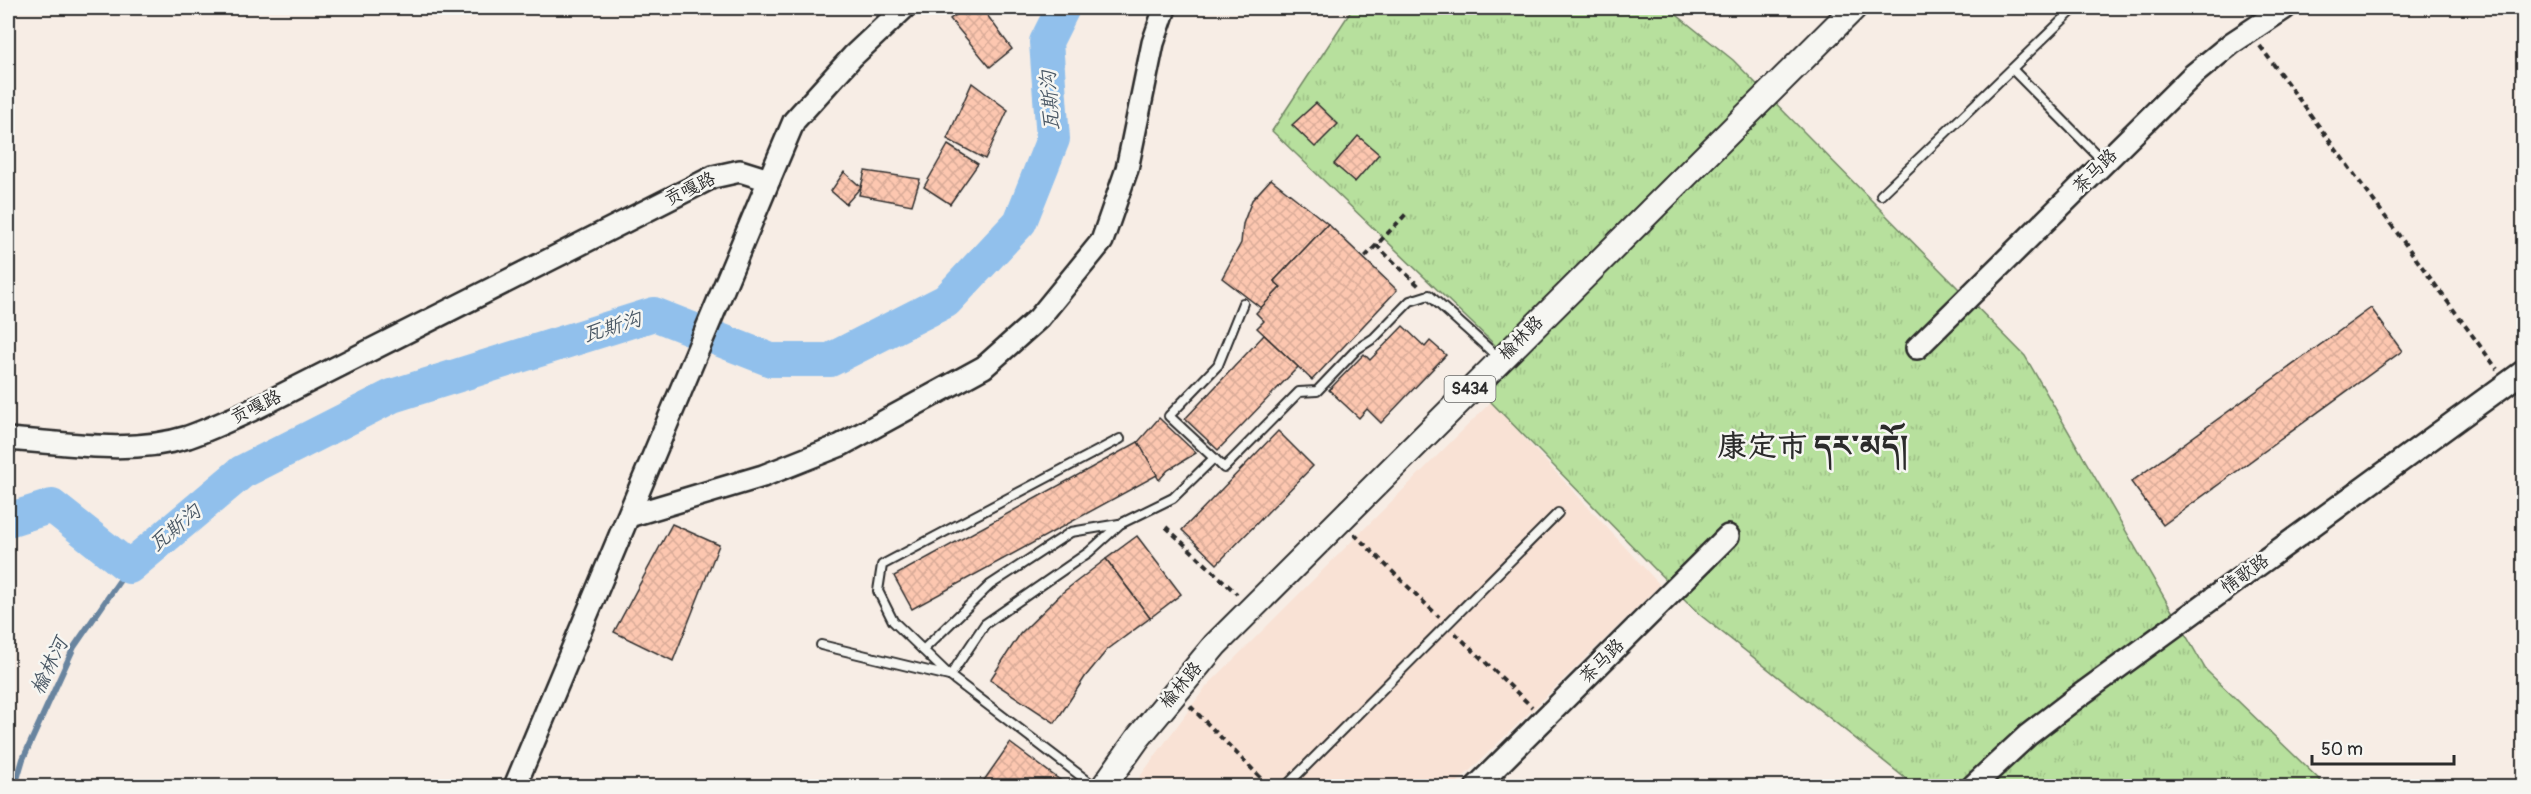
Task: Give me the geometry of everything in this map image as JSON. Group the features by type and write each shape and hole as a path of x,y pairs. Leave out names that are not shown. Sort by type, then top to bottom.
{"main road":[{"name":"榆林路","path":"1104,786 1175,691 1251,607 1854,8"}],"street":[{"path":"515,786 794,122 853,56 904,8"},
{"path":"628,516 763,476 841,445 984,367 1040,318 1102,241 1127,169 1153,43 1165,8"},
{"name":"茶马路","path":"1917,348 2193,75 2249,31 2285,8"},
{"name":"贡嘎路","path":"8,439 111,446 186,437 256,408 713,177 740,171 770,180"},
{"name":"情歌路","path":"1973,786 2021,741 2072,700 2515,377"},
{"name":"茶马路","path":"1477,786 1728,536"}],"lane":[{"path":"1881,195 2075,8"},
{"path":"2012,69 2104,162"},
{"path":"1243,303 1218,365 1169,416 1224,468 1299,392 1317,391 1357,348 1374,338 1410,301 1430,296 1500,359"},
{"path":"1094,786 950,676 893,621 878,591 882,565 1120,439"},
{"path":"950,676 985,624 1089,552 1120,524 1173,498 1214,458"},
{"path":"1286,786 1558,513"},
{"path":"923,650 990,585 1071,532 1120,524"},
{"path":"821,645 950,676"}],"path":[{"path":"2249,31 2515,377"},
{"path":"1365,257 1407,213"},
{"path":"1376,245 1430,296"},
{"path":"1339,519 1416,594"},
{"path":"1166,527 1251,607"},
{"path":"1477,654 1544,719"},
{"path":"1175,691 1269,786"}],"shaded area":[{"path":"1491,402 1660,585 1454,786 1133,786 1205,688"}],"green space":[{"path":"1353,8 1668,8 1733,60 2025,356 2206,670 2326,786 1915,786 1699,614 1491,402 1496,346 1272,131"}],"building":[{"path":"966,8 982,8 1012,49 990,67 950,19"},
{"path":"972,83 1008,110 985,159 947,139"},
{"path":"1316,103 1338,124 1315,147 1292,125"},
{"path":"1358,136 1379,154 1355,182 1334,164"},
{"path":"948,145 978,164 950,204 924,187"},
{"path":"865,171 920,179 912,205 859,195"},
{"path":"844,172 861,187 846,204 831,191"},
{"path":"1271,179 1328,224 1274,281 1281,287 1261,308 1222,278 1241,243 1243,224 1252,200"},
{"path":"1328,224 1397,290 1312,380 1257,328 1264,321 1256,313 1281,287 1274,281"},
{"path":"2371,308 2402,351 2163,525 2131,482"},
{"path":"1403,326 1425,347 1430,341 1446,355 1381,423 1367,409 1359,418 1329,390 1364,354 1370,360"},
{"path":"1264,335 1298,367 1218,450 1185,419"},
{"path":"1159,418 1196,453 1168,470 1159,480 1138,442"},
{"path":"1278,431 1313,466 1217,564 1182,530"},
{"path":"1138,442 1157,475 912,609 894,576"},
{"path":"672,524 719,545 673,661 614,632"},
{"path":"1137,536 1181,594 1150,618 1106,559"},
{"path":"1106,559 1150,618 1107,650 1085,677 1055,723 990,680 1020,634 1063,592"},
{"path":"1010,743 1068,786 980,786"}],"waterway":[{"name":"瓦斯沟","path":"8,520 52,506 129,567 242,472 392,396 654,314 771,360 830,360 946,301 1020,222 1053,139 1046,42 1063,8"},
{"name":"榆林河","path":"15,786 23,759 74,647 129,567"}],"district":[{"name":"康定市 དར་མདོ།","path":"1813,446"}]}
